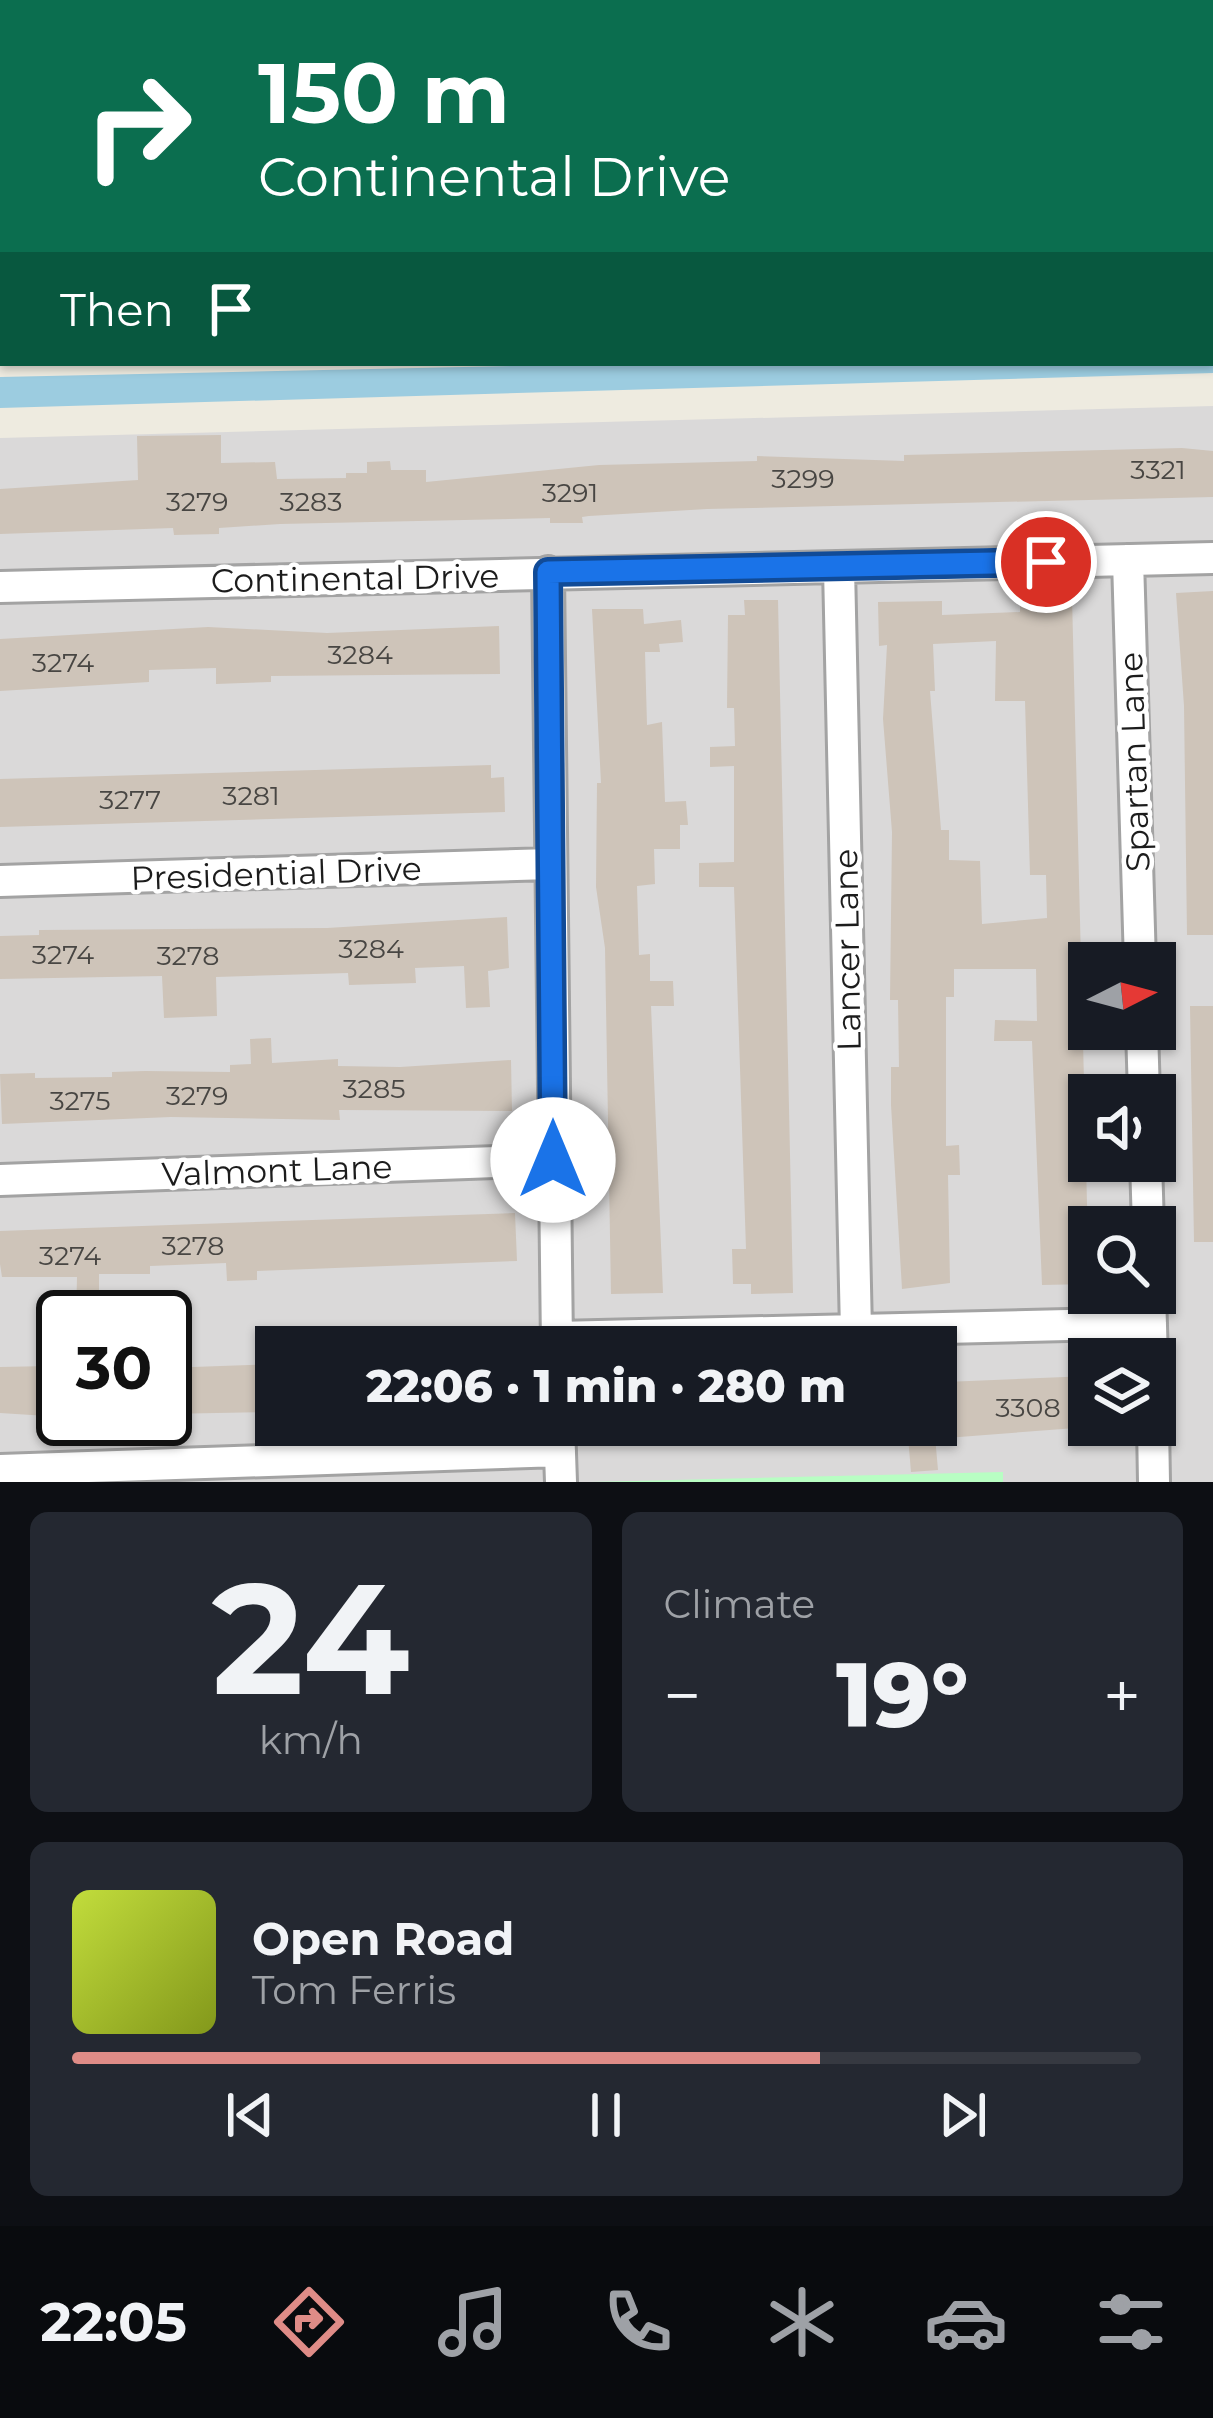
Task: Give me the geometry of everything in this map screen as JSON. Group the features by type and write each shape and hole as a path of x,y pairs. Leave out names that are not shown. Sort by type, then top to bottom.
{"street":[{"name":"Continental Drive","path":"0,587 1213,558"},
{"name":"Spartan Lane","path":"1128,560 1139,942"},
{"name":"Lancer Lane","path":"838,568 856,1326"},
{"path":"548,572 557,1326"},
{"name":"Presidential Drive","path":"0,881 551,865"},
{"name":"Valmont Lane","path":"0,1180 553,1160"},
{"path":"920,1326 1074,1314"},
{"path":"1153,1446 1154,1482"},
{"path":"0,1470 560,1453"}],"shaded area":[{"path":"1213,406 1213,1482 0,1482 0,438"}],"green space":[{"path":"1003,1472 1003,1482 590,1482 633,1481"}],"water":[{"path":"506,366 1213,366 1213,373 0,408 0,377"}],"building":[{"path":"221,435 221,463 275,462 277,479 346,478 346,473 367,473 367,462 390,461 391,470 426,470 426,482 599,465 757,461 757,456 904,461 904,455 1182,448 1213,451 1213,497 707,509 589,516 582,517 583,523 550,523 550,518 280,524 219,528 219,534 174,535 173,528 0,534 0,489 138,480 137,436"},
{"path":"1213,591 1213,935 1187,935 1184,706 1176,593"},
{"path":"1072,597 1081,942 1068,942 1068,1050 1083,1050 1084,1074 1068,1074 1068,1182 1086,1182 1087,1206 1068,1206 1068,1284 1042,1285 1032,1041 994,1041 995,1020 1037,1021 1036,969 954,969 954,997 946,997 946,1146 959,1145 960,1175 948,1175 950,1283 902,1289 891,1105 891,1067 899,1067 898,1000 890,1000 892,832 883,719 887,645 879,646 878,602 942,601 942,615 1020,612 1020,598","holes":["996,641 995,701 1025,701 1030,875 1046,875 1047,918 982,924 980,861 949,860 949,830 941,830 930,691 935,691 933,644"]},
{"path":"744,600 778,600 793,1293 751,1294 751,1284 733,1284 732,1249 746,1249 734,887 699,887 699,863 734,862 734,766 710,767 710,747 735,746 734,708 727,708 728,615 745,615"},
{"path":"592,609 643,609 644,624 681,620 683,642 659,644 660,652 645,652 647,725 662,722 665,802 686,801 688,825 680,825 680,849 654,849 655,884 637,886 639,955 650,954 650,981 673,981 674,1006 651,1006 663,1293 611,1294 605,948 596,887 597,783 601,783"},
{"path":"499,626 500,674 271,676 271,682 216,684 216,668 149,670 149,682 0,691 0,639 208,627 327,633"},
{"path":"491,765 491,778 504,777 505,812 0,827 0,779"},
{"path":"507,917 509,968 488,971 490,1007 466,1008 464,966 415,968 416,983 349,985 348,973 216,977 217,1016 164,1018 162,976 0,979 0,936 39,935 39,930 327,928"},
{"path":"1190,1006 1213,1006 1213,1242 1194,1242"},
{"path":"271,1038 272,1063 338,1059 338,1066 400,1067 511,1060 512,1111 339,1110 340,1120 171,1117 2,1124 0,1074 35,1073 35,1078 112,1077 112,1072 230,1072 230,1065 251,1064 250,1039"},
{"path":"515,1213 517,1261 257,1271 257,1280 227,1281 226,1263 150,1266 150,1274 99,1274 99,1290 77,1290 77,1277 2,1277 0,1231"},
{"path":"255,1365 255,1412 192,1414 192,1367"},
{"path":"36,1366 36,1415 0,1413 0,1367"},
{"path":"1068,1377 1068,1429 957,1437 957,1382"},
{"path":"909,1446 936,1446 938,1470 911,1472"}],"route":[{"path":"553,1160 548,572 1046,562"}]}
